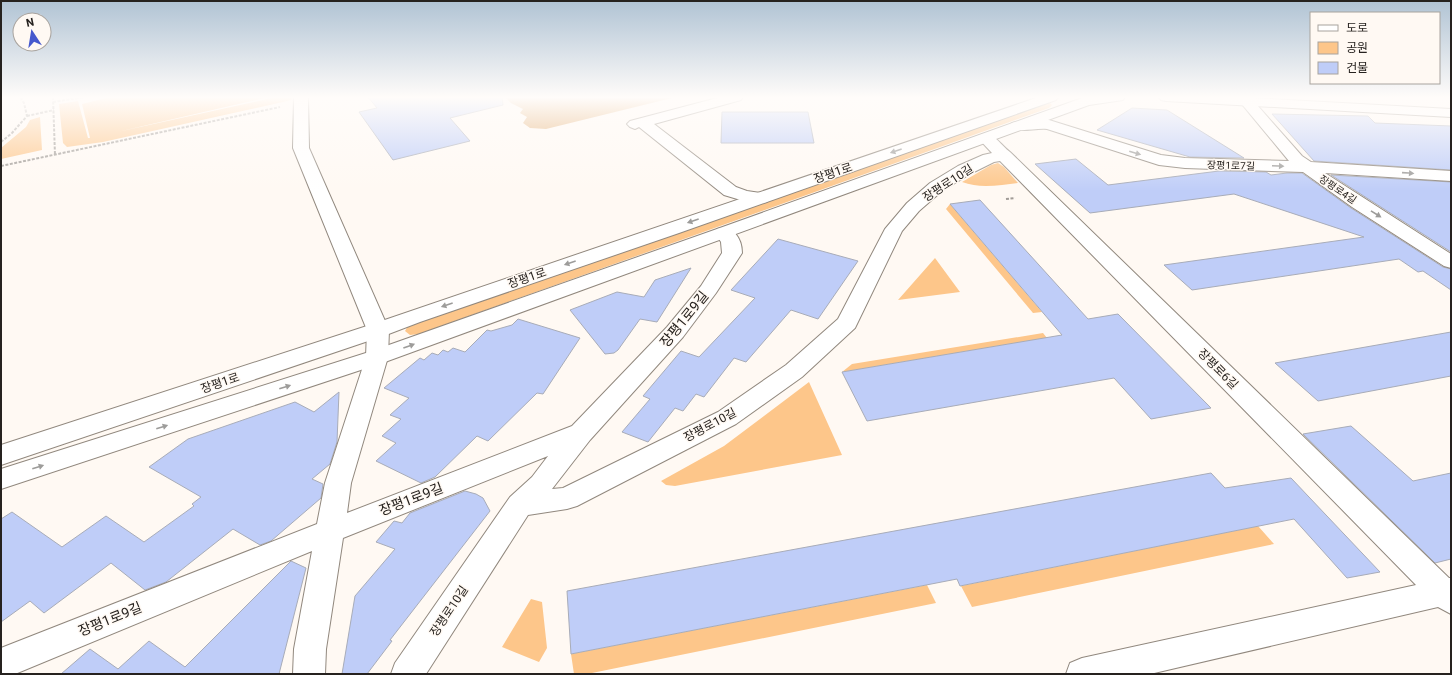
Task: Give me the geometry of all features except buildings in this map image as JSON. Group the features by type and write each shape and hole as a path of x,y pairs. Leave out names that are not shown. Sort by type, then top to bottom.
{"street":[{"path":"300,128 301,148 378,330 378,357 338,483 310,649 309,674"},
{"path":"644,128 720,195 723,199 722,223"},
{"path":"645,128 730,191 744,196 761,198"},
{"name":"장평1로","path":"1,479 378,357 722,223 761,198 959,128"},
{"name":"장평1로","path":"1,455 378,330 412,317 722,223 986,138 1011,128"},
{"name":"장평1로7길","path":"1063,128 1159,160 1185,163 1307,167 1450,176"},
{"name":"장평로4길","path":"1270,128 1296,159 1358,203 1451,262"},
{"name":"장평로6길","path":"986,138 1448,595"},
{"name":"장평로10길","path":"407,674 520,505 567,498 727,418 794,371 847,323 894,230 913,206 936,187 964,170 989,158 1004,155"},
{"name":"장평1로9길","path":"11,664 330,531 581,432 675,332 709,288 732,253 733,246 722,223"},
{"path":"520,505 541,484 581,432"},
{"path":"1082,674 1448,595"}],"path":[{"path":"1,142 16,128"},
{"path":"54,128 55,155"},
{"path":"1,166 172,128"}],"green space":[{"path":"24,128 41,128 42,150 1,159 1,148"},
{"path":"62,128 85,128 88,138 90,138 88,128 132,128 117,132 133,128 164,128 103,142 67,147 63,143"},
{"path":"973,128 992,128 419,334 410,335 405,331 408,326"},
{"path":"998,163 1004,167 1018,183 983,186 962,182 991,165"},
{"path":"950,204 1042,312 1033,313 946,209"},
{"path":"935,258 960,292 898,300"},
{"path":"1043,333 1047,338 842,372 852,364"},
{"path":"809,382 842,455 675,486 666,485 661,481 724,446"},
{"path":"1258,526 1274,544 972,607 961,586"},
{"path":"927,585 936,603 587,674 574,674 571,654"},
{"path":"531,599 542,602 547,648 539,662 502,647"}]}
